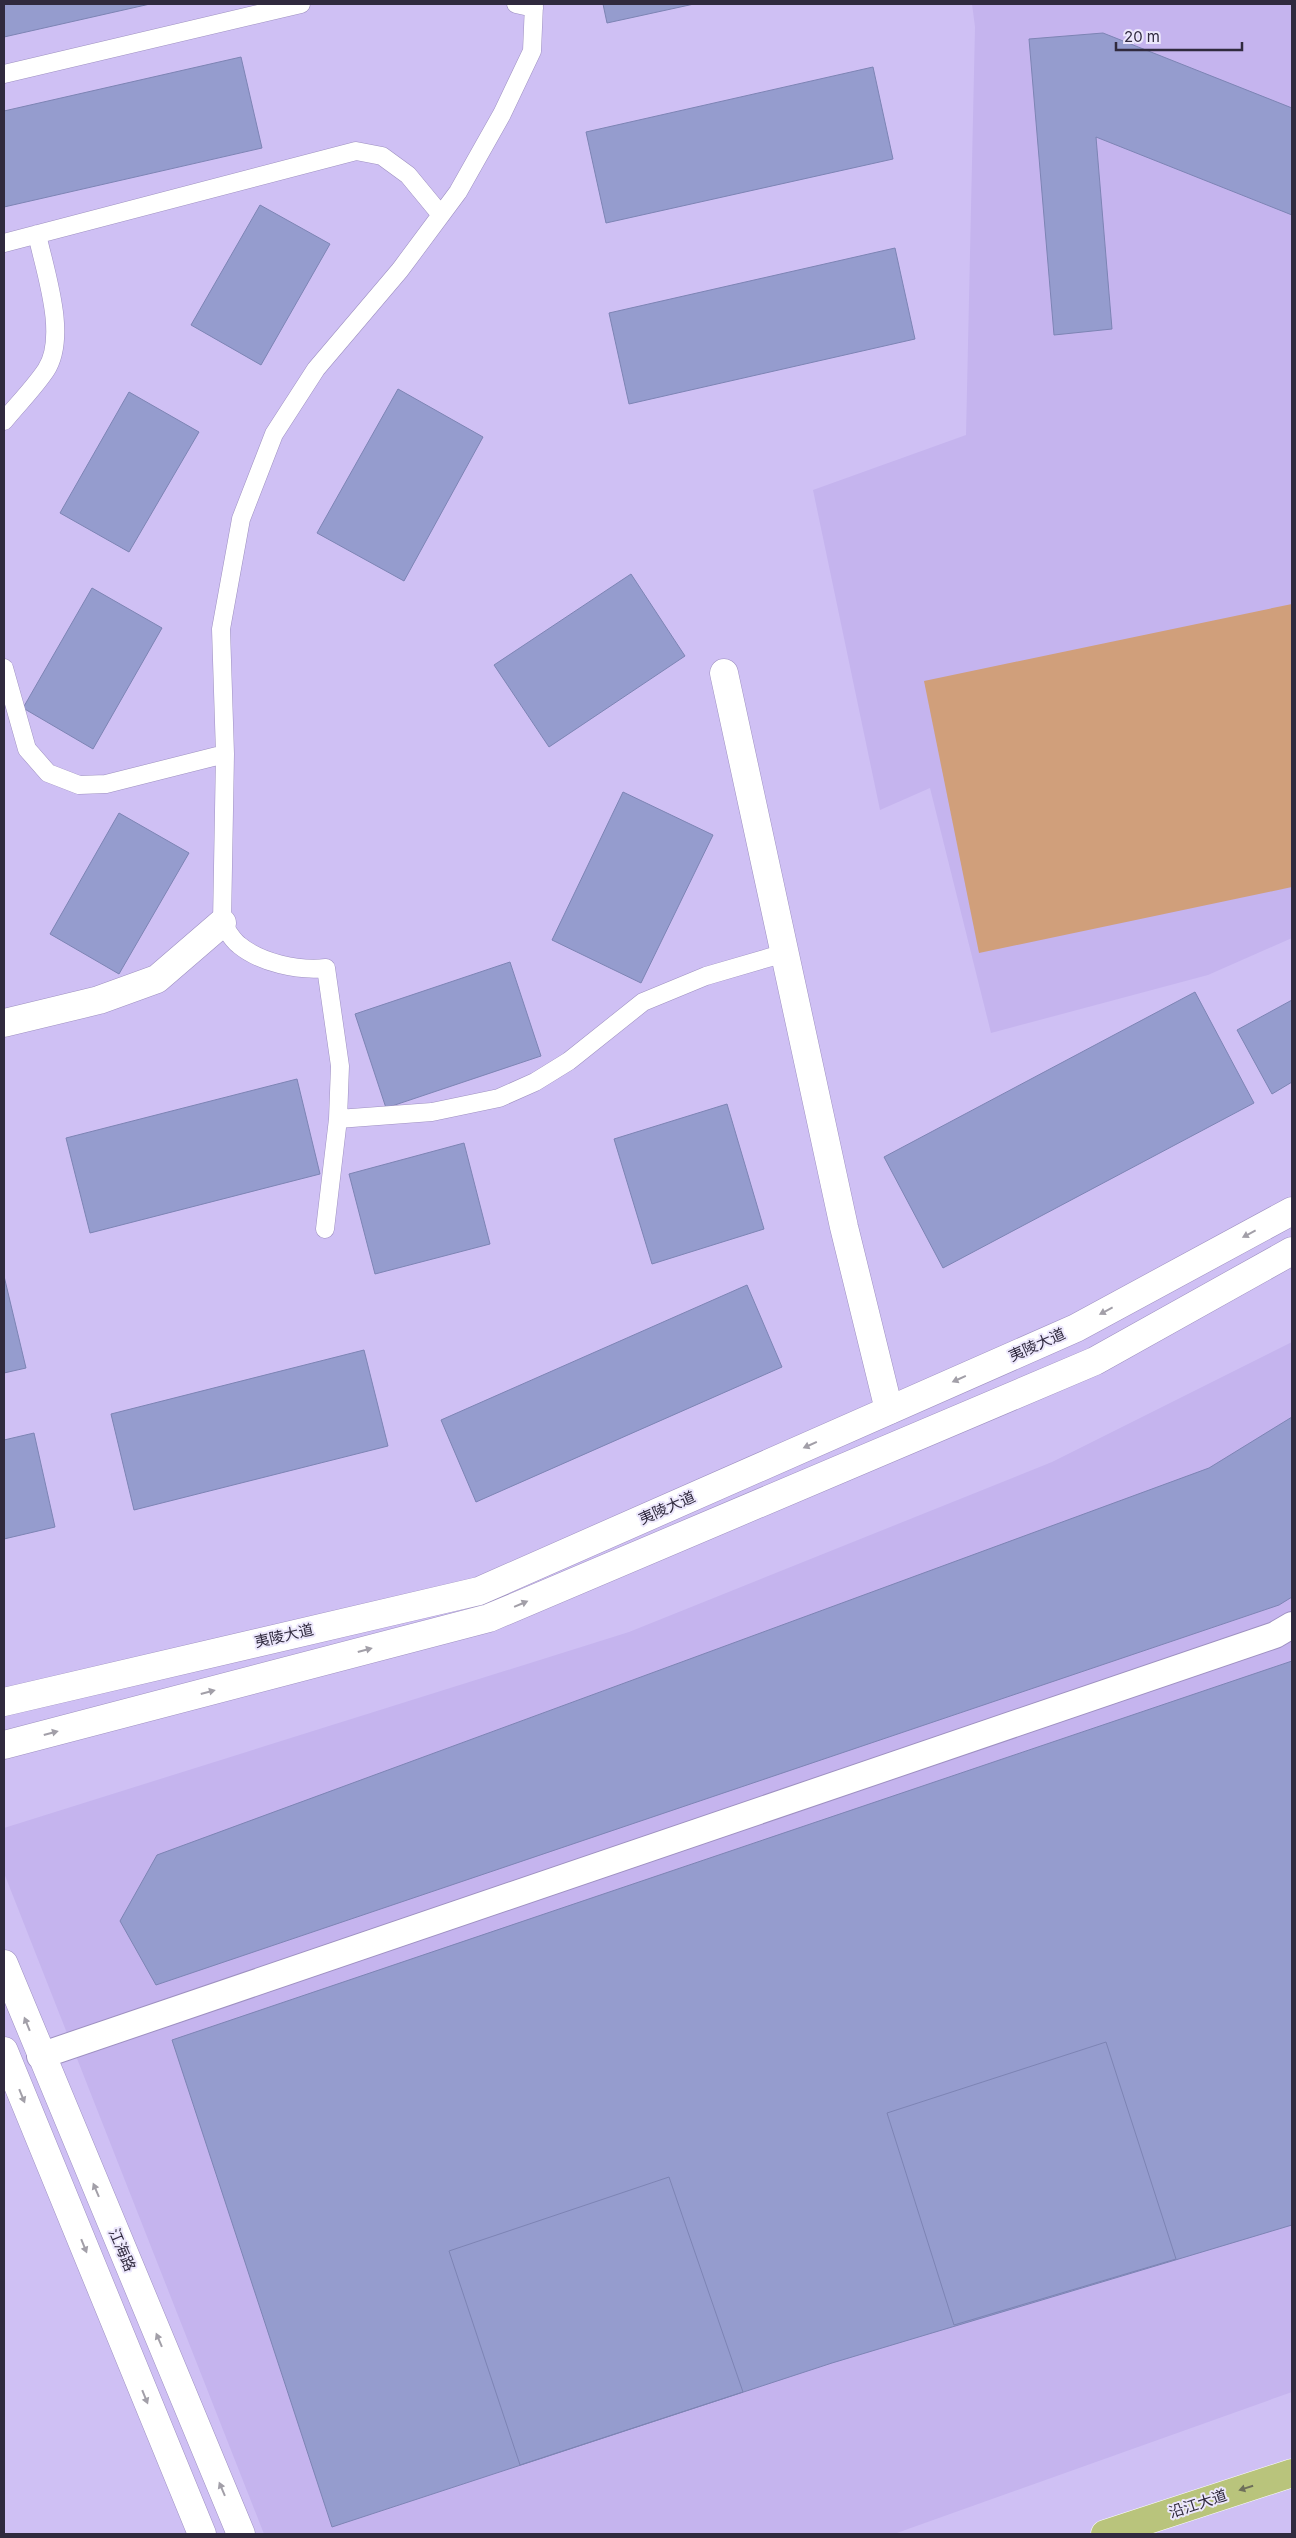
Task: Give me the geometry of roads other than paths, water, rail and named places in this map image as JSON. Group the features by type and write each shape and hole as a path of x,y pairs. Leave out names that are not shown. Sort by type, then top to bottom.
{"main road":[{"path":"724,673 844,1227 889,1410"},
{"path":"4,1023 99,1000 157,979 222,923"},
{"name":"夷陵大道","path":"4,1702 479,1591 1076,1328 1292,1211"},
{"name":"夷陵大道","path":"4,1745 489,1618 1095,1361 1292,1251"},
{"name":"江海路","path":"4,1964 40,2056 241,2534"},
{"path":"4,2051 202,2534"},
{"name":"沿江大道","path":"1105,2534 1292,2473"}],"street":[{"path":"40,2056 1275,1635 1292,1625"}],"lane":[{"path":"4,74 302,4"},
{"path":"324,1229 338,1119 340,1066 326,968 313,969 270,961 239,945 222,923 226,754 221,628 241,519 274,434 316,368 400,270 441,216 458,192 502,114 532,51 534,6 516,4"},
{"path":"4,243 356,150 382,156 408,175 441,216"},
{"path":"4,421 46,370 56,345 53,306 37,234"},
{"path":"4,668 27,749 48,773 80,785 106,784 226,754"},
{"path":"338,1119 432,1112 499,1098 535,1082 569,1061 643,1002 706,976 785,953"}]}
